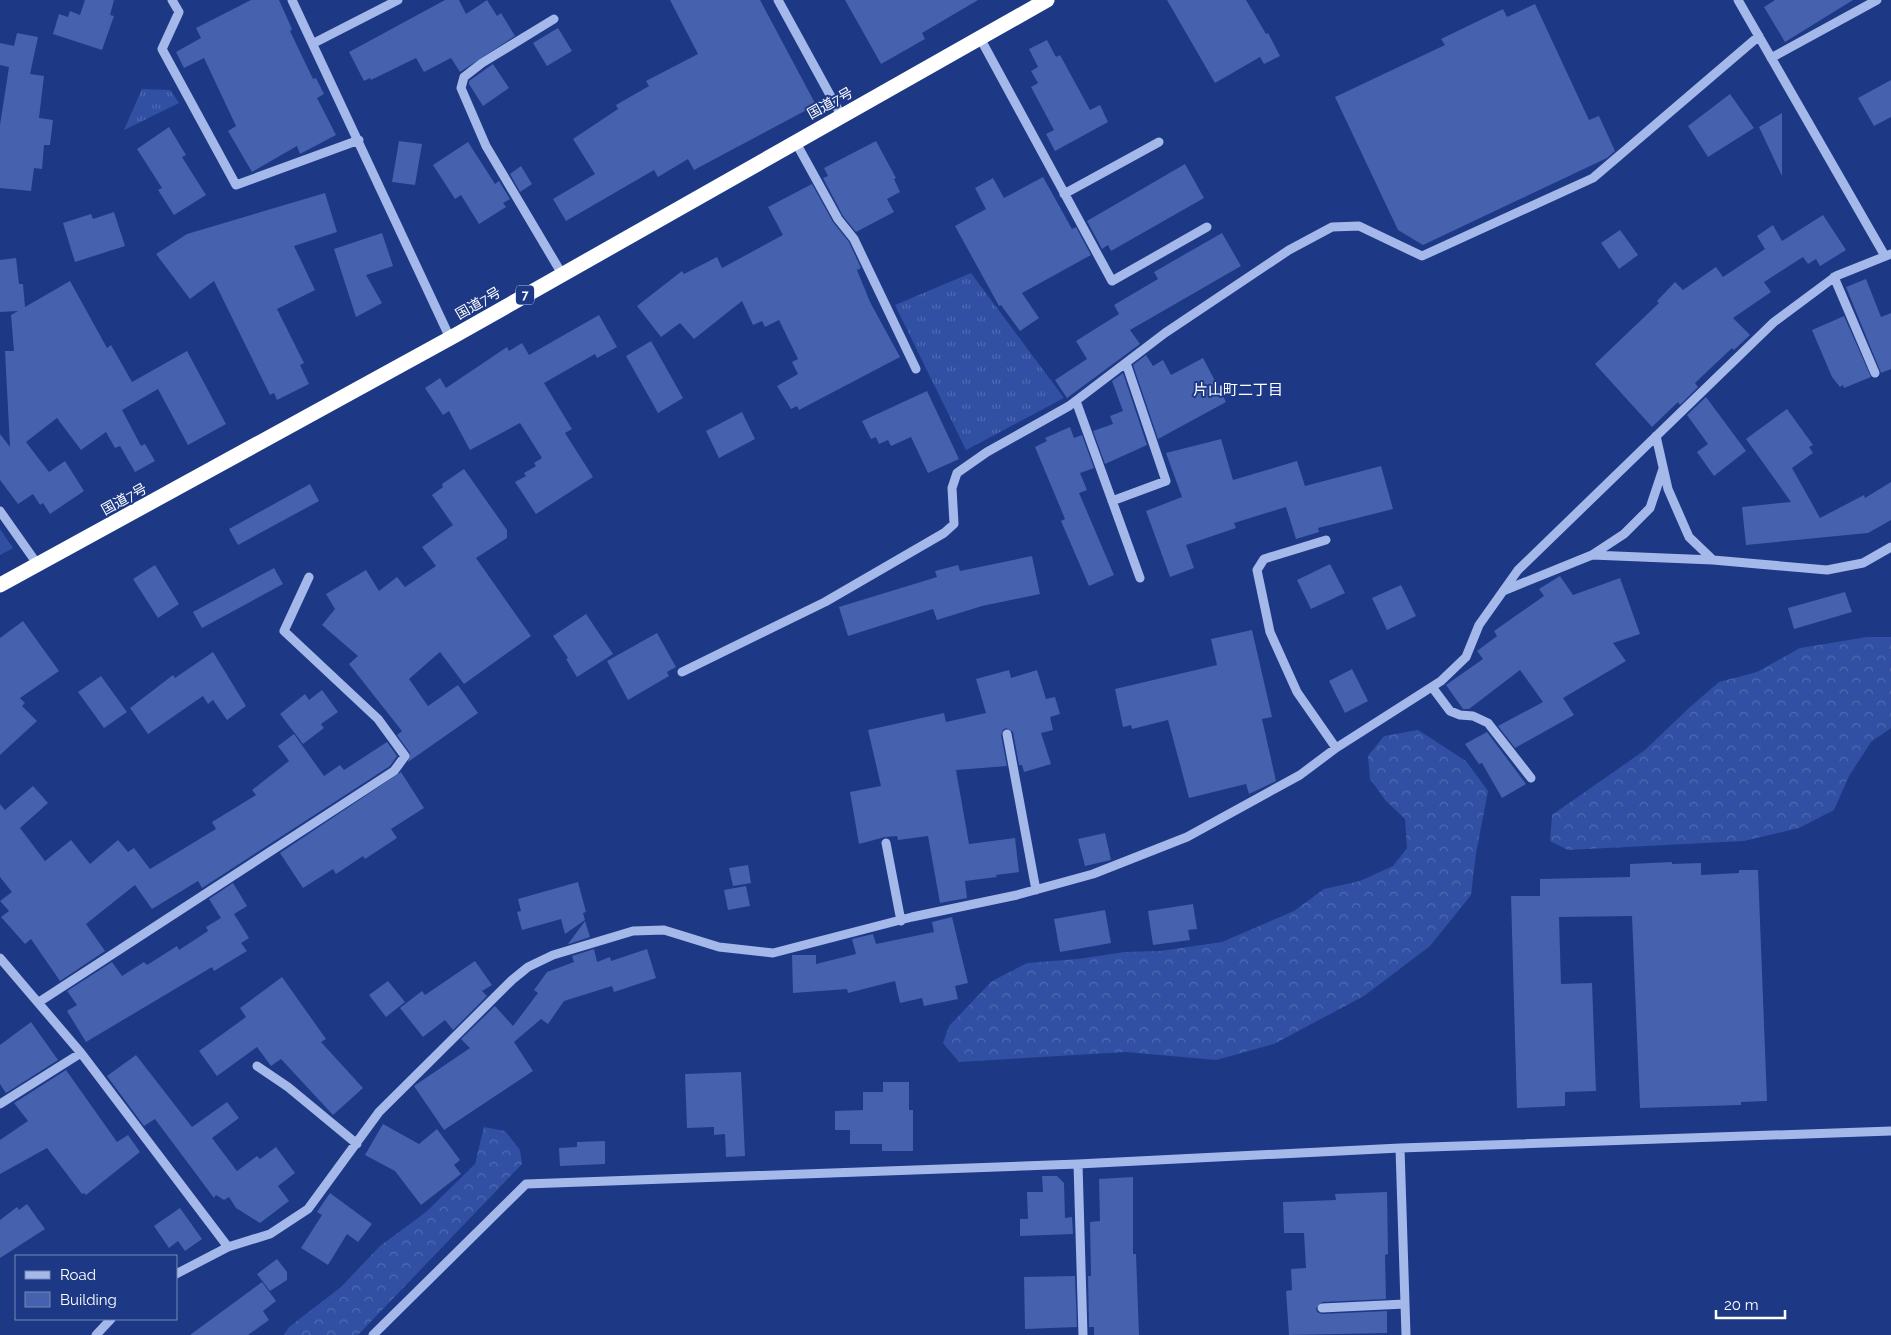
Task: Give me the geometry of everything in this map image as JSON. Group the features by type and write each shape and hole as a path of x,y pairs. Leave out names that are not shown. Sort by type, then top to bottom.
{"highway":[{"name":"国道7号","path":"0,586 450,338 841,115 1048,0"}],"street":[{"path":"172,0 179,12 162,49 236,185 359,140"},
{"path":"292,0 314,43 450,338"},
{"path":"314,43 398,0"},
{"path":"778,0 841,115"},
{"path":"178,1273 228,1247 270,1234 308,1209 379,1112 512,980 528,967 554,955 633,931 664,930 718,947 773,953 1036,890 1093,874 1187,837 1300,775 1336,748 1432,687 1466,657 1479,625 1518,570 1774,322 1834,277 1888,255 1738,0"},
{"path":"1771,58 1877,0"},
{"path":"554,19 482,63 464,77 461,88 486,146 562,274"},
{"path":"682,672 825,602 944,533 954,524 952,488 957,473 987,452 1076,401 1165,333 1289,250 1332,227 1359,226 1422,256 1593,178 1759,36"},
{"path":"980,38 1112,281 1207,227"},
{"path":"795,141 838,219 854,239 916,369"},
{"path":"1064,194 1159,142"},
{"path":"1834,277 1875,373"},
{"path":"1112,501 1166,481 1126,363"},
{"path":"1076,401 1140,578"},
{"path":"1656,436 1668,490 1690,537 1713,560"},
{"path":"1503,591 1592,555 1624,534 1650,508 1663,468"},
{"path":"0,511 38,565"},
{"path":"1326,540 1264,559 1257,570 1273,640 1297,692 1336,748"},
{"path":"1592,555 1713,560 1827,570 1863,563 1891,547"},
{"path":"39,1002 394,771 405,756 378,719 284,631 309,577"},
{"path":"1432,687 1450,711 1460,715 1473,716 1488,723 1531,778"},
{"path":"1007,734 1036,890"},
{"path":"886,843 901,921"},
{"path":"0,958 81,1053 228,1247"},
{"path":"0,1104 81,1053"},
{"path":"257,1066 288,1087 357,1144"},
{"path":"373,1335 526,1184 1078,1164 1400,1148 1891,1131"},
{"path":"1400,1148 1406,1335"},
{"path":"1078,1164 1083,1335"},
{"path":"1322,1308 1405,1304"},
{"path":"96,1335 110,1320"}],"green space":[{"path":"142,89 170,90 179,103 124,130"},
{"path":"971,273 1064,398 966,450 895,305"},
{"path":"0,529 13,548 0,555"},
{"path":"1867,637 1891,637 1891,728 1871,742 1849,776 1834,810 1799,828 1744,841 1568,850 1550,841 1552,815 1645,750 1719,682 1757,672 1800,648"},
{"path":"1418,730 1466,761 1488,791 1476,853 1471,895 1430,946 1364,996 1274,1044 1216,1060 1126,1052 959,1062 943,1043 949,1026 992,981 1027,963 1078,959 1125,952 1160,951 1222,942 1294,911 1324,889 1360,881 1393,866 1407,848 1405,819 1386,801 1370,779 1368,756 1384,736"},
{"path":"484,1127 505,1131 520,1150 522,1164 358,1335 284,1335 289,1327 341,1287 380,1246 426,1212 475,1164"}],"building":[{"path":"85,0 114,0 110,15 114,16 102,50 53,34 59,14 68,17 70,11 80,15"},
{"path":"251,0 279,0 292,29 290,31 313,79 316,78 324,94 317,98 336,135 300,154 297,146 252,172 228,131 236,126 204,58 184,68 176,52 201,38 196,28"},
{"path":"445,0 459,0 466,14 487,0 497,16 501,13 515,36 460,72 451,58 424,72 416,58 371,80 370,78 364,81 349,52"},
{"path":"670,0 760,0 816,105 694,170 688,159 658,177 654,170 566,221 553,199 595,174 573,139 618,109 616,105 649,86 646,81 698,54"},
{"path":"845,0 978,0 922,33 925,39 881,64"},
{"path":"1167,0 1246,0 1266,34 1268,33 1280,56 1264,64 1260,57 1215,83"},
{"path":"1775,0 1853,0 1785,42 1764,7"},
{"path":"1535,4 1589,120 1599,116 1615,151 1607,158 1423,245 1398,230 1335,97 1445,45 1441,39 1503,9 1507,17"},
{"path":"558,28 572,51 547,66 533,43"},
{"path":"17,33 38,37 30,74 44,76 39,118 53,120 50,145 44,145 42,169 34,168 31,191 0,188 0,125 9,67 0,65 0,43 14,46"},
{"path":"1047,40 1056,57 1060,55 1090,110 1100,105 1108,122 1055,151 1046,134 1054,130 1031,87 1038,83 1031,71 1038,67 1029,49"},
{"path":"493,64 509,88 483,106 469,81"},
{"path":"1891,80 1891,117 1874,126 1858,98"},
{"path":"1730,94 1754,128 1708,157 1688,126"},
{"path":"1782,113 1782,176 1759,127"},
{"path":"169,127 186,155 182,157 206,195 174,215 158,190 162,188 137,149"},
{"path":"399,141 422,144 415,185 392,182"},
{"path":"876,141 896,178 894,179 900,192 887,199 894,212 856,232 843,216 823,178 828,176 824,168"},
{"path":"468,142 495,184 499,181 510,199 503,203 506,207 479,224 461,195 455,199 433,165"},
{"path":"1185,164 1204,198 1111,251 1108,245 1102,249 1087,221"},
{"path":"521,166 532,184 520,192 510,174"},
{"path":"1043,177 1072,229 1076,227 1091,255 1022,293 1039,318 1020,331 1001,305 999,306 955,226 986,209 975,188 993,178 1004,198"},
{"path":"812,184 833,222 849,242 861,268 857,270 870,302 900,357 799,410 797,406 791,409 777,386 798,374 792,362 798,359 779,320 765,327 762,321 753,325 742,301 694,339 680,323 661,337 637,306 682,271 684,274 717,257 722,268 783,235 768,207"},
{"path":"325,193 337,232 294,246 315,290 277,309 304,363 300,365 309,384 277,400 274,393 270,395 214,281 190,299 156,254 187,234"},
{"path":"114,212 125,246 75,262 63,223 91,214 93,219"},
{"path":"1823,215 1846,250 1820,266 1816,259 1808,264 1803,257 1764,282 1771,292 1733,318 1750,335 1734,350 1732,348 1695,383 1698,387 1680,405 1678,402 1652,427 1595,364 1659,303 1657,301 1675,282 1683,290 1716,267 1723,277 1765,249 1757,236 1773,225 1782,241"},
{"path":"1620,230 1638,255 1619,269 1601,243"},
{"path":"382,233 393,266 366,275 382,303 356,317 334,249"},
{"path":"1222,233 1241,266 1130,330 1140,344 1067,398 1055,380 1087,359 1076,341 1119,314 1114,305 1158,279 1154,272"},
{"path":"16,258 19,284 23,284 25,307 70,281 107,348 111,345 132,382 187,351 226,424 188,445 158,389 122,410 141,446 145,444 155,461 135,472 120,446 115,448 106,432 81,450 57,418 26,442 49,472 65,461 84,491 50,514 43,503 40,505 33,494 18,504 0,480 0,434 10,447 5,351 14,351 11,315 18,311 0,312 0,260"},
{"path":"1866,279 1881,317 1891,313 1891,369 1881,373 1846,287"},
{"path":"599,315 617,347 597,358 595,354 544,383 572,429 565,433 593,477 536,514 515,482 526,476 524,473 536,466 534,463 542,458 520,423 470,450 449,411 443,415 425,388 440,378 446,388 507,347 509,351 522,343 529,355"},
{"path":"1844,316 1871,377 1844,388 1843,385 1840,387 1832,377 1812,330"},
{"path":"651,341 683,398 658,413 626,356"},
{"path":"1146,355 1153,366 1163,360 1171,375 1203,358 1226,402 1158,439 1133,365"},
{"path":"1123,373 1147,445 1105,464 1093,431 1113,424 1110,416 1123,411 1112,381"},
{"path":"927,391 959,459 928,473 911,437 891,446 888,440 879,444 876,437 871,439 862,421"},
{"path":"1706,397 1746,451 1714,476 1697,452 1708,444 1687,415"},
{"path":"1787,409 1813,445 1809,447 1813,453 1792,468 1820,518 1864,495 1865,498 1891,482 1891,520 1868,533 1746,545 1742,507 1791,502 1746,439"},
{"path":"742,412 755,439 719,458 706,431"},
{"path":"1070,427 1074,438 1082,435 1094,468 1080,473 1087,490 1079,493 1114,575 1089,586 1061,521 1065,519 1035,447 1047,441 1045,438"},
{"path":"1221,439 1233,480 1297,461 1305,486 1381,466 1393,509 1318,528 1319,532 1296,539 1286,507 1234,523 1236,528 1186,545 1194,568 1170,577 1146,511 1182,497 1166,453"},
{"path":"464,469 507,530 507,538 476,558 531,636 464,684 440,652 409,679 428,706 458,685 478,713 408,762 410,753 397,735 402,731 349,664 358,656 322,625 335,609 326,594 366,570 379,591 397,577 405,587 436,566 422,547 453,525 432,495 443,487 442,484"},
{"path":"310,484 319,501 238,545 229,529"},
{"path":"1032,556 1040,594 982,606 937,620 933,609 848,636 839,607 937,577 935,571 958,565 960,571"},
{"path":"1330,564 1345,593 1311,609 1297,580"},
{"path":"155,565 179,604 158,618 133,579"},
{"path":"274,568 283,584 202,628 193,612"},
{"path":"1560,576 1573,595 1620,578 1640,634 1613,643 1626,661 1563,698 1574,715 1515,748 1498,726 1543,702 1520,670 1469,709 1463,709 1446,685 1483,659 1477,651 1497,636 1494,631 1544,596 1539,589"},
{"path":"1401,585 1416,616 1387,630 1372,598"},
{"path":"1845,592 1852,612 1794,629 1788,608"},
{"path":"586,614 613,654 577,677 566,659 568,658 553,636"},
{"path":"23,621 59,671 20,698 25,703 22,706 37,721 0,755 0,638"},
{"path":"1252,630 1272,717 1262,719 1276,781 1249,794 1246,784 1189,798 1168,720 1132,729 1131,725 1123,727 1115,689 1217,665 1211,639"},
{"path":"657,633 676,667 667,672 669,676 628,700 607,661"},
{"path":"213,652 246,706 227,720 213,700 208,704 203,696 148,734 130,708 173,675 175,678"},
{"path":"1352,669 1368,701 1345,713 1329,681"},
{"path":"1009,670 1011,678 1037,670 1046,699 1055,697 1060,714 1050,717 1053,730 1041,733 1051,764 1024,772 1022,765 1019,765 1013,732 1006,728 1001,735 1007,766 956,770 969,844 1015,838 1019,872 965,881 967,898 940,903 928,836 898,840 897,836 885,837 859,844 850,792 881,786 868,730 944,713 946,722 986,713 976,679"},
{"path":"101,676 127,712 104,728 78,692"},
{"path":"322,690 338,712 321,724 324,728 303,744 280,714 305,694 309,700"},
{"path":"1487,732 1526,784 1502,798 1482,763 1479,764 1465,744"},
{"path":"294,734 324,776 340,765 344,770 387,742 397,756 390,766 202,888 198,881 152,909 135,885 86,924 105,951 60,981 31,939 25,944 1,917 9,911 0,901 12,892 0,877 0,804 5,810 33,786 48,803 20,828 45,861 71,840 90,864 118,840 128,852 134,848 150,869 216,829 212,822 256,795 252,790 289,761 278,746"},
{"path":"401,772 424,808 391,829 397,838 365,859 363,856 336,874 333,869 303,888 280,853"},
{"path":"1105,833 1111,860 1085,866 1078,839"},
{"path":"1672,862 1672,864 1701,863 1701,875 1739,873 1739,870 1758,870 1767,1101 1741,1102 1741,1105 1640,1108 1632,916 1559,917 1561,984 1592,983 1596,1091 1565,1092 1565,1106 1517,1108 1511,896 1540,896 1540,879 1630,877 1630,864"},
{"path":"748,865 751,883 733,886 729,868"},
{"path":"578,882 586,912 583,913 585,920 565,934 561,919 522,930 517,912 521,911 518,899"},
{"path":"233,883 247,906 234,914 249,938 241,943 247,951 214,971 212,967 86,1042 67,1011 77,1005 67,991 112,962 122,976 144,962 147,965 177,946 179,950 208,931 206,927 221,918 209,899"},
{"path":"746,886 750,906 728,910 724,890"},
{"path":"1193,904 1197,929 1188,930 1190,940 1153,945 1148,911"},
{"path":"1105,910 1111,943 1060,952 1054,919"},
{"path":"952,917 968,983 955,986 958,999 924,1006 922,998 900,1003 895,981 848,993 847,989 793,993 792,955 816,955 816,964 856,954 852,939 873,934 876,944 934,932 932,922"},
{"path":"585,921 590,937 568,944"},
{"path":"594,949 597,962 610,957 611,961 647,949 656,978 614,992 612,986 564,1001 548,1024 541,1019 514,1042 533,1071 444,1130 414,1086 470,1048 461,1039 495,1006 513,1026 538,993 534,990 547,972 574,962 572,956"},
{"path":"475,961 492,985 482,991 487,996 453,1030 445,1020 423,1037 400,1008 422,991 425,995"},
{"path":"282,977 326,1039 321,1042 363,1088 333,1115 281,1059 271,1066 257,1047 217,1076 199,1051 246,1017 240,1008"},
{"path":"388,981 405,1002 386,1017 369,995"},
{"path":"31,1022 58,1060 6,1093 0,1084 0,1045"},
{"path":"136,1055 192,1127 227,1102 239,1118 212,1138 237,1171 257,1156 260,1159 276,1147 295,1173 278,1186 289,1201 260,1223 236,1208 229,1197 224,1200 216,1195 214,1198 155,1119 144,1126 107,1076"},
{"path":"66,1070 117,1142 128,1135 140,1152 86,1195 82,1194 47,1148 0,1174 0,1140 28,1121 14,1103"},
{"path":"741,1072 745,1156 726,1157 725,1134 714,1135 714,1127 687,1128 685,1074"},
{"path":"883,1082 909,1082 909,1110 913,1110 913,1151 882,1151 882,1144 850,1144 850,1130 835,1130 835,1111 863,1110 863,1092 883,1092"},
{"path":"383,1124 419,1144 437,1129 460,1160 454,1165 461,1174 421,1205 395,1171 365,1155"},
{"path":"605,1141 605,1164 560,1166 559,1148 577,1147 577,1142"},
{"path":"1042,1176 1057,1176 1064,1183 1065,1218 1072,1217 1073,1234 1020,1236 1020,1219 1028,1219 1027,1192 1043,1192"},
{"path":"1133,1177 1133,1254 1136,1254 1139,1335 1094,1335 1094,1327 1089,1327 1088,1276 1091,1276 1090,1222 1100,1221 1099,1179"},
{"path":"1387,1192 1388,1254 1385,1255 1386,1299 1322,1302 1316,1308 1317,1312 1322,1314 1387,1311 1387,1333 1289,1335 1286,1291 1292,1290 1291,1269 1306,1268 1304,1233 1284,1233 1283,1202 1336,1200 1335,1194"},
{"path":"330,1193 372,1224 358,1242 347,1234 328,1265 301,1248 322,1215 317,1212"},
{"path":"27,1204 45,1229 0,1258 0,1220 17,1207 19,1210"},
{"path":"180,1208 202,1239 185,1251 178,1241 169,1248 154,1226"},
{"path":"277,1259 287,1272 287,1280 270,1291 257,1274"},
{"path":"1075,1276 1077,1327 1025,1329 1024,1277"},
{"path":"262,1282 276,1301 263,1311 269,1320 248,1335 190,1335"}],"district":[{"name":"片山町二丁目","path":"1238,390"}]}
